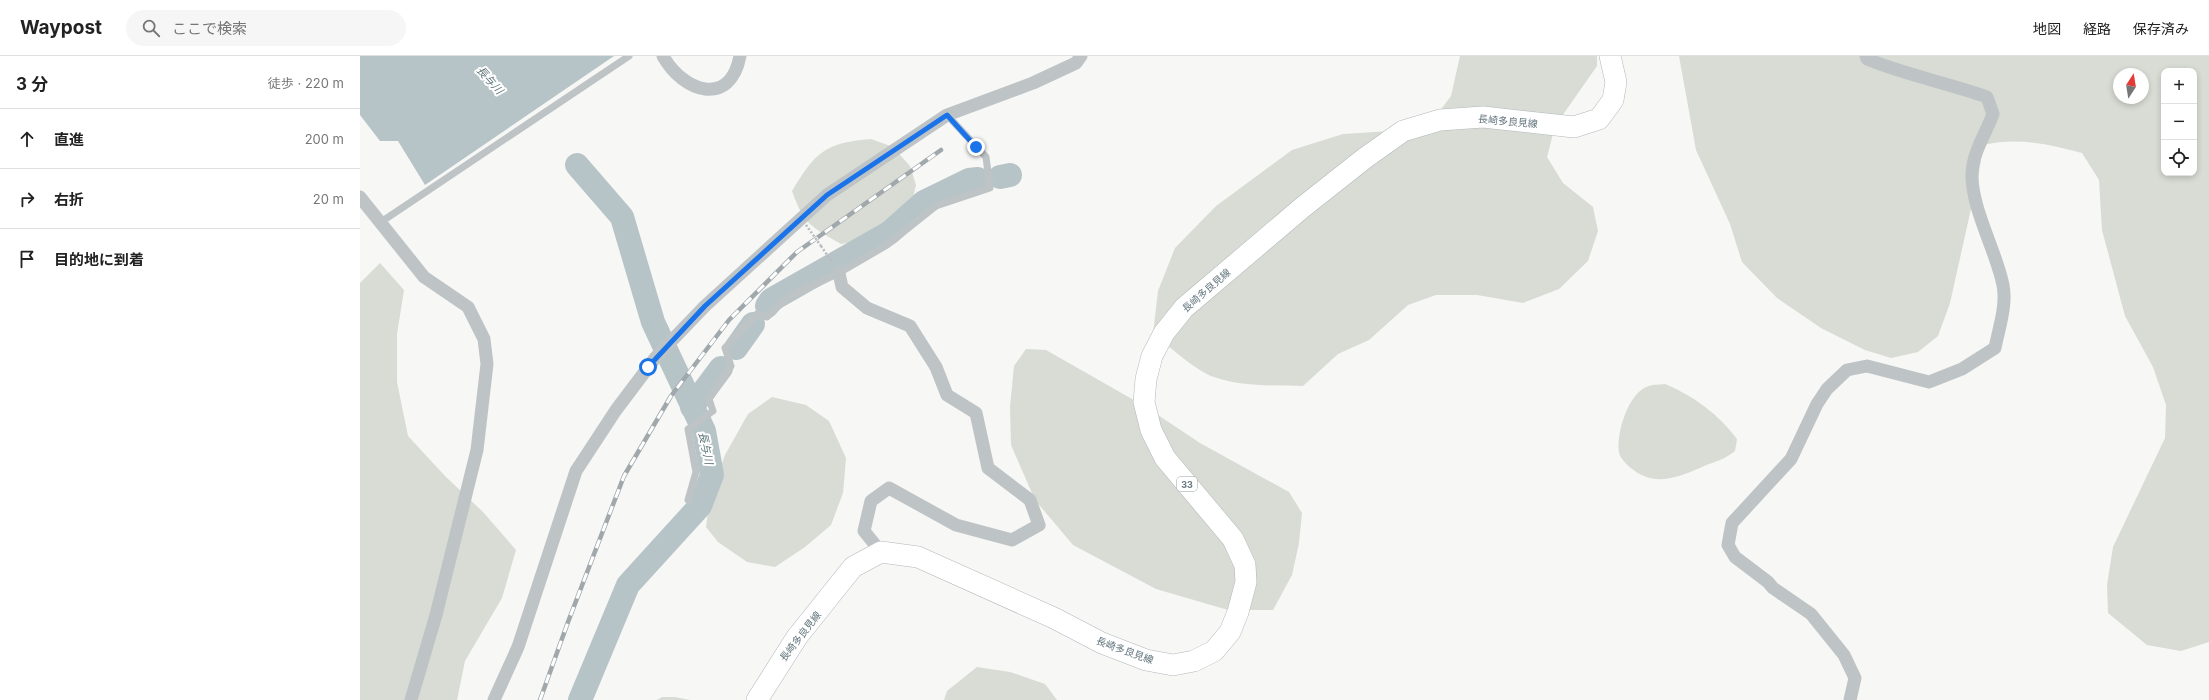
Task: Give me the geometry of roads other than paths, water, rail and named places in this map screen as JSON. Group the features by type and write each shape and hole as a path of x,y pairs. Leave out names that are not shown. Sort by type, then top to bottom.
{"main road":[{"name":"長崎多良見線","path":"760,697 797,637 853,567 881,552 918,557 1047,615 1102,643 1146,660 1173,665 1194,661 1214,651 1230,632 1238,612 1246,582 1245,565 1233,539 1165,458 1151,430 1144,402 1146,379 1152,356 1164,333 1184,308 1298,212 1365,158 1403,131 1440,120 1483,117 1574,127 1599,119 1613,100 1616,82 1610,56"}],"street":[{"path":"663,56 682,80 704,90 718,88 730,81 740,56"},
{"path":"494,700 518,647 576,471 616,410 656,357 689,322 827,195 947,115 1033,83 1076,63 1081,56"},
{"path":"1850,700 1855,678 1844,655 1811,614 1773,588 1768,582 1735,557 1728,545 1732,523 1791,459 1823,394 1847,370 1867,366 1929,382 1962,369 1995,348 2002,314 2003,286 1974,192 1972,173 1977,149 1993,114 1987,97 1952,85 1885,66 1867,59 1866,56"},
{"path":"360,197 424,277 468,307 484,339 487,364 477,450 436,615 412,700"},
{"path":"839,273 842,287 867,308 910,326 936,367 947,395 976,413 988,468 1030,500 1039,525 1012,540 956,525 889,488 871,501 864,530 881,552"}],"lane":[{"path":"381,222 629,56"},
{"path":"688,500 696,472 688,429 713,411 709,399 730,366 725,348 756,314 767,317 788,297 839,273 887,245 936,206 990,188 986,157 947,115"}],"water":[{"path":"360,56 614,56 425,185 398,141 380,141 360,115"}],"waterway":[{"name":"長与川","path":"577,165 622,217 653,322 704,431 712,475 700,506 628,585 580,700"},
{"path":"1000,177 1010,175"},
{"path":"767,306 771,300 889,233 924,202 969,180 978,179"},
{"path":"736,348 753,324"},
{"path":"692,407 721,368"}],"railway":[{"path":"540,700 624,476 671,396 729,320 797,252 941,150"}]}
